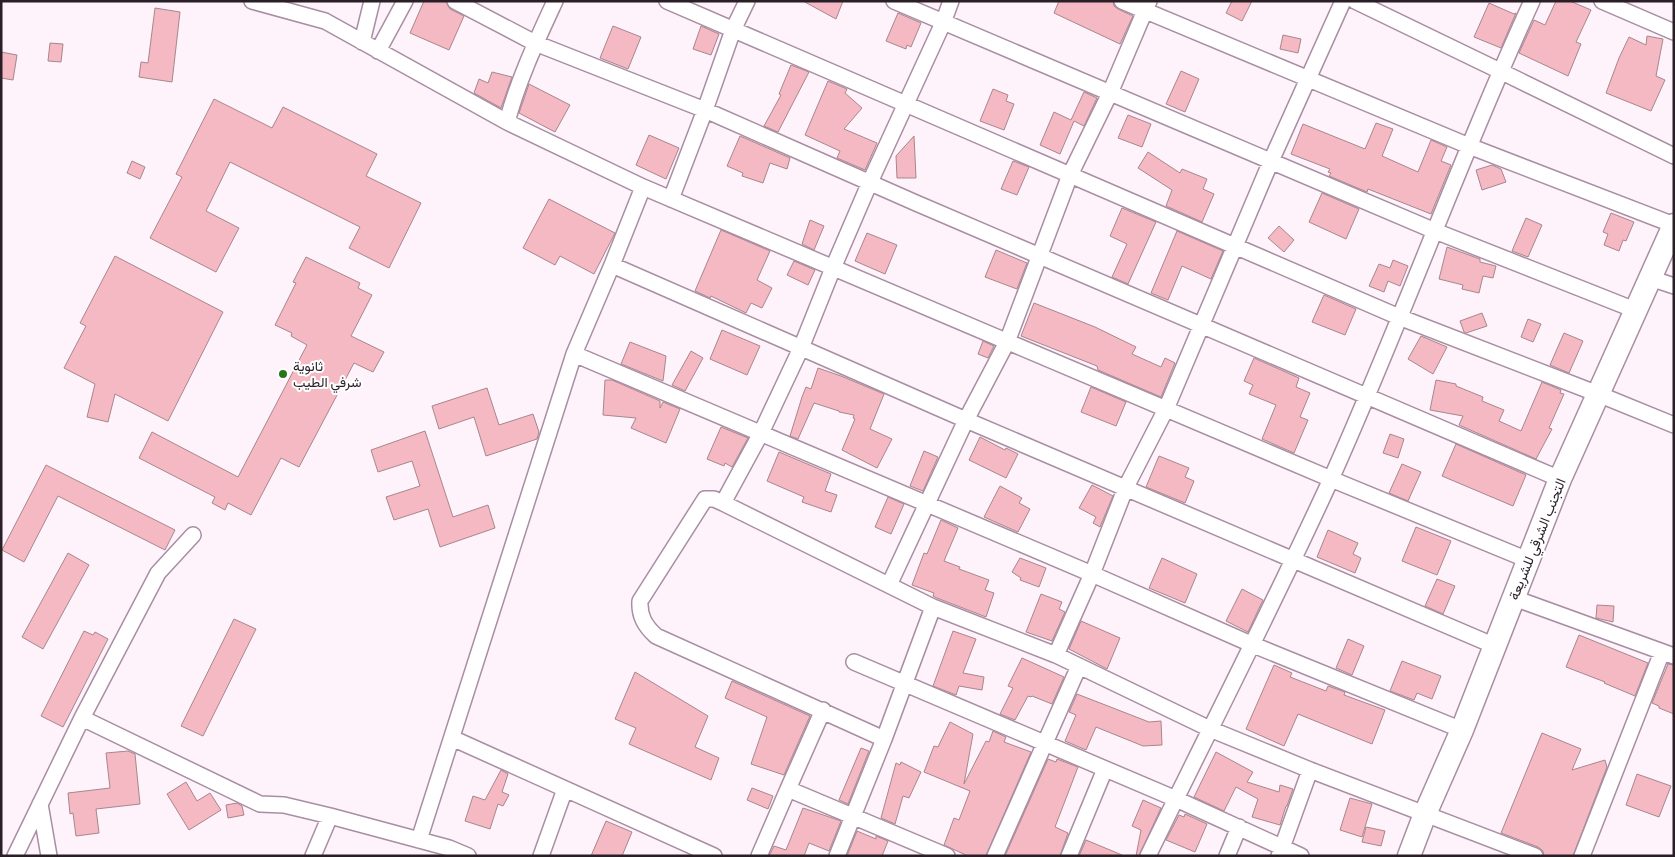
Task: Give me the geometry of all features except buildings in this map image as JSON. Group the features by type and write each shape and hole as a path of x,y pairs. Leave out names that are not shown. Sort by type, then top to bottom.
{"main road":[{"name":"التجنب الشرقي للشريعة","path":"1409,856 1425,814 1462,730 1560,479 1674,225"}],"street":[{"path":"252,1 324,21 507,122 643,187 1331,479 1528,560"},
{"path":"362,42 372,1"},
{"path":"378,51 405,1"},
{"path":"455,1 536,43 705,110 1039,256 1560,479"},
{"path":"507,122 515,95 555,1"},
{"path":"667,1 1399,317 1674,425"},
{"path":"671,199 733,30 747,1"},
{"path":"894,1 1435,231 1635,310"},
{"path":"723,503 761,432 801,348 870,182 943,23 951,1"},
{"path":"1122,1 1147,6 1308,79 1469,146 1674,225"},
{"path":"1056,655 1092,574 1126,487 1166,409 1270,161 1343,1"},
{"path":"1355,1 1674,156"},
{"path":"1148,856 1331,479 1367,397 1500,71 1532,1"},
{"path":"1602,1 1674,32"},
{"path":"890,585 966,420 1007,342 1070,176 1110,93 1147,6"},
{"path":"419,840 574,354 643,187"},
{"path":"612,265 966,420 1495,646"},
{"path":"1650,278 1674,286"},
{"path":"574,354 761,432 1252,644 1462,730"},
{"path":"884,739 656,636 648,629 642,619 640,601 703,501 709,499 723,503 934,607 1056,655 1210,729 1310,770 1535,856"},
{"path":"15,856 82,718 158,574 193,535"},
{"path":"1514,598 1668,654 1582,856"},
{"path":"837,856 934,607"},
{"path":"854,662 1239,827 1281,852 1301,856"},
{"path":"995,856 1079,666"},
{"path":"759,856 823,710"},
{"path":"82,718 260,804 284,805 330,816 419,840 448,852 468,856"},
{"path":"452,738 714,856"},
{"path":"1069,856 1105,769"},
{"path":"1281,852 1310,770"},
{"path":"541,856 565,789"},
{"path":"788,789 946,856"},
{"path":"40,804 49,856"},
{"path":"313,856 330,816"},
{"path":"1227,856 1239,827"}],"place":[{"name":"ثانوية شرفي الطيب","path":"283,374"}]}
